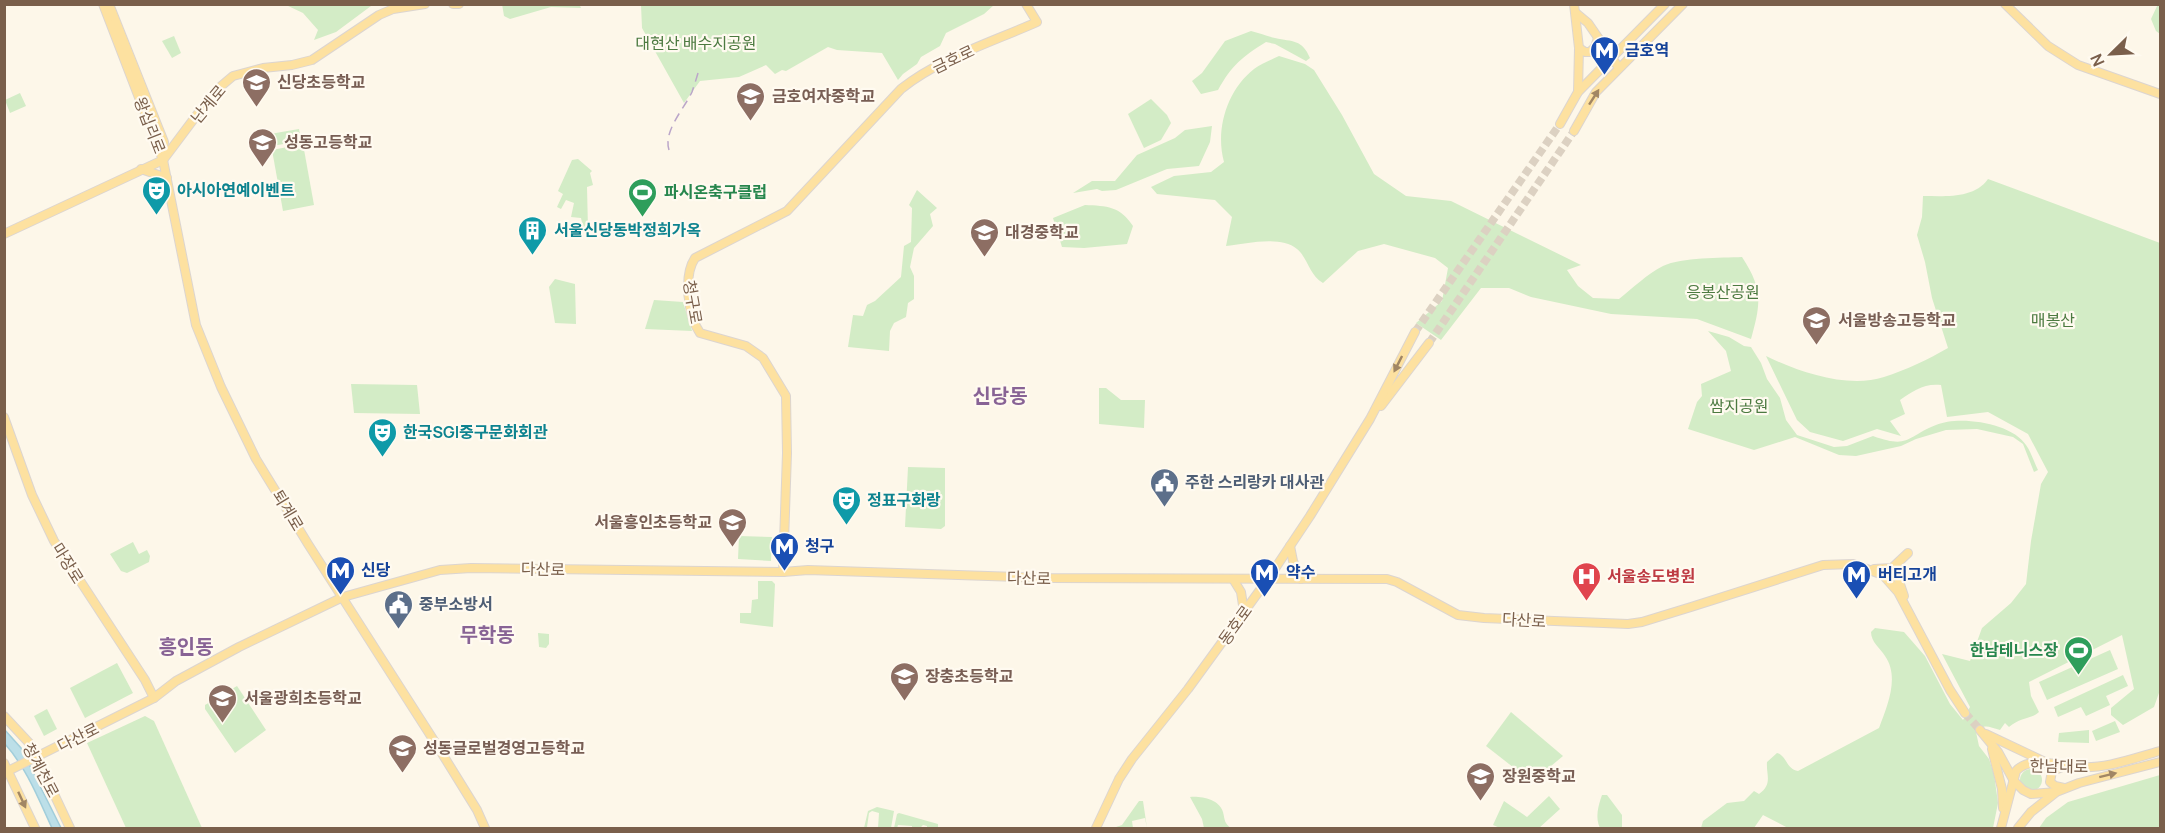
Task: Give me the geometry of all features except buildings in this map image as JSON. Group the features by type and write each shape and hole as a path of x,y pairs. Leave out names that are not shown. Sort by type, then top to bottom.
{"main road":[{"name":"왕십리로","path":"103,4 163,160"},
{"name":"왕십리로","path":"109,4 164,142 163,160"},
{"name":"난계로","path":"163,160 220,87 233,76 263,68 312,60 379,15 393,9 425,4"},
{"path":"453,4 459,4"},
{"name":"금호로","path":"879,111 902,88 917,77 1037,22 1026,4"},
{"path":"1560,124 1578,92 1665,4"},
{"path":"1574,131 1596,92 1683,4"},
{"path":"2005,4 2048,46 2078,65 2160,94"},
{"path":"1575,9 1588,22 1619,68"},
{"path":"1575,9 1579,48 1578,92"},
{"path":"1641,28 1650,37"},
{"path":"1579,48 1590,52 1595,47 1598,38"},
{"name":"청구로","path":"783,572 787,453 786,396 763,358 746,346 700,333 693,316 687,280 689,267 695,258 787,211 879,111"},
{"path":"159,130 170,137 180,137"},
{"path":"4,234 163,160"},
{"name":"퇴계로","path":"163,160 194,315 204,346 256,459 438,747 477,810 485,828"},
{"path":"141,169 167,178"},
{"name":"동호로","path":"1096,828 1119,779 1132,759 1188,689 1290,546 1370,419 1415,332 1418,342 1428,343 1370,419"},
{"name":"마장로","path":"4,417 32,495 54,541 145,680 154,698"},
{"path":"1290,546 1301,579"},
{"path":"1871,569 1892,568 1908,553"},
{"name":"다산로","path":"9,772 154,698 176,681 239,647 343,597 448,570 783,572 808,570 1047,578 1387,579 1458,615 1628,624 1671,613 1823,565 1853,564 1871,569 1888,580 1898,592 1950,690 1965,712"},
{"path":"1899,578 1911,617"},
{"path":"1233,579 1241,592 1244,612"},
{"name":"청계천로","path":"4,716 31,745 35,759 70,828"},
{"path":"1982,731 2050,764"},
{"path":"1982,731 1998,752 2014,781 2001,828"},
{"path":"1982,731 1993,750 1997,765 2002,789 2003,819"},
{"path":"2144,755 2160,745"},
{"path":"1998,752 2006,753 2011,747"},
{"name":"한남대로","path":"2160,751 2087,768 2030,763 2021,766 2016,771 2014,781 2031,794 2056,792 2160,762"},
{"name":"청계천로","path":"4,763 35,828"},
{"path":"2063,766 2052,771 2050,777 2052,784 2064,788"},
{"path":"2018,828 2031,812 2056,792"}],"green space":[{"path":"502,4 579,4 581,8 551,7 510,19 504,16"},
{"name":"대현산 배수지공원","path":"641,4 994,5 984,14 946,33 940,46 921,57 917,64 898,80 882,53 837,50 828,47 786,71 782,70 775,74 766,65 739,77 700,81 684,103 642,28"},
{"path":"2158,4 2160,5 2160,34 2156,31 2151,19"},
{"path":"286,5 371,5 336,32 314,40 318,30 303,13"},
{"path":"1251,31 1296,42 1304,47 1310,58 1306,61 1275,44 1266,42 1238,62 1218,90 1201,94 1192,81 1202,73 1225,41"},
{"path":"174,36 181,53 172,58 162,41"},
{"name":"응봉산공원","path":"1279,56 1305,64 1314,70 1374,174 1406,196 1451,201 1581,265 1567,270 1578,286 1593,298 1619,299 1651,273 1671,263 1702,258 1742,257 1754,278 1758,296 1757,316 1751,339 1697,319 1611,314 1531,297 1509,288 1481,288 1441,340 1416,323 1442,301 1448,268 1435,258 1384,244 1358,251 1323,283 1315,276 1301,253 1290,245 1272,241 1226,246 1232,217 1215,200 1157,194 1151,187 1174,176 1211,172 1224,162 1222,124 1230,99 1254,69"},
{"path":"20,93 26,106 10,113 5,100"},
{"path":"1151,99 1167,115 1171,123 1161,140 1144,148 1128,114"},
{"path":"1212,126 1210,142 1199,166 1167,169 1116,190 1097,189 1073,193 1092,181 1115,181 1137,155 1175,138 1185,130"},
{"path":"299,129 301,141 272,146 270,134"},
{"path":"303,144 314,205 283,211 272,150"},
{"path":"578,159 592,171 590,173 593,185 587,187 588,229 583,227 581,218 571,217 574,203 566,200 561,209 557,207 563,194 558,191 572,160"},
{"name":"매봉산","path":"1988,179 2160,243 2160,690 2154,707 2123,725 2111,715 2111,708 2134,689 2122,635 2029,682 2031,696 2039,712 2036,714 2017,721 2009,727 2005,723 2000,730 1984,727 1976,732 1979,746 1989,759 1994,774 1998,803 1993,828 1788,828 1763,815 1754,828 1701,828 1703,821 1727,803 1744,801 1754,791 1759,794 1766,787 1768,779 1767,762 1777,753 1791,768 1798,771 1879,728 1891,692 1892,673 1885,656 1872,639 1871,632 1875,628 1904,632 1925,656 1950,704 1963,720 1970,707 1942,654 1970,661 1982,628 2011,603 2026,584 2041,484 2048,472 2028,434 1988,412 1947,417 1941,385 1919,388 1900,400 1905,414 1890,421 1901,436 1877,429 1843,441 1810,432 1797,420 1766,356 1808,373 1855,381 1884,377 1948,348 1932,298 1917,235 1922,217 1923,196 1950,196 1967,193 1975,190"},
{"path":"917,190 937,208 930,214 933,226 914,248 910,267 914,276 914,299 908,303 906,317 894,323 890,331 889,351 848,347 853,315 863,316 867,305 875,301 901,277 904,246 911,242 912,208 909,205"},
{"path":"1085,205 1112,208 1123,214 1133,226 1127,244 1084,248 1062,247 1053,218"},
{"path":"555,279 575,284 576,324 555,323 549,287"},
{"path":"654,300 683,302 692,331 645,329"},
{"name":"쌈지공원","path":"1708,331 1751,347 1767,379 1780,398 1786,420 1797,435 1834,447 1847,446 1873,436 1885,440 1907,440 1926,429 1946,422 1971,421 1997,426 2019,437 2028,448 2038,470 2034,472 2023,444 2013,437 1977,429 1946,430 1901,446 1856,456 1839,455 1795,437 1754,450 1688,429 1697,402 1702,396 1701,384 1731,371 1726,351"},
{"path":"351,384 417,385 420,414 354,413"},
{"path":"1099,388 1106,388 1121,400 1145,400 1144,428 1099,424"},
{"path":"908,467 945,468 945,526 941,529 905,527"},
{"path":"739,536 772,537 771,561 738,559"},
{"path":"133,542 139,554 147,550 150,556 149,562 127,573 121,571 110,554"},
{"path":"758,581 772,581 775,584 773,627 740,623 740,613 751,613 752,600 758,599"},
{"path":"538,633 549,634 549,644 546,648 539,647"},
{"name":"한남테니스장","path":"2110,650 2118,669 2047,700 2039,682"},
{"path":"117,663 133,693 85,718 70,688"},
{"name":"한남테니스장","path":"2123,675 2128,686 2106,696 2110,705 2086,716 2081,707 2058,717 2054,707"},
{"path":"237,686 266,730 235,753 205,709 205,705"},
{"path":"47,709 57,729 44,736 34,716"},
{"path":"1511,712 1563,756 1532,782 1486,746"},
{"path":"145,716 154,721 202,828 126,828 87,743"},
{"path":"2115,721 2120,732 2096,741 2092,731"},
{"path":"2089,730 2089,743 2058,742 2059,733"},
{"path":"2031,769 2039,772 2042,780 2039,788 2031,791 2023,788 2020,780 2023,772"},
{"path":"2160,775 2160,828 2039,828 2046,818 2068,802"},
{"path":"1602,795 1607,795 1622,815 1622,828 1600,828 1598,812"},
{"path":"1549,796 1560,809 1539,828 1500,828 1493,825 1504,801 1527,817"},
{"path":"1190,797 1204,798 1218,804 1226,823 1231,828 1204,828 1202,819"},
{"path":"1139,801 1143,801 1147,828 1145,818 1132,821 1133,828 1113,828 1122,825"},
{"path":"877,807 894,811 891,828 878,828 879,813 872,811 869,813 867,827 876,828 864,828 868,811"},
{"path":"899,813 938,824 938,828 927,828 923,825 920,828 912,828 912,826 898,825 894,828"}],"water":[{"path":"4,729 21,748 61,828 52,828 26,773 5,744"}],"tunnel":[{"path":"1415,332 1560,124"},
{"path":"1429,343 1574,131"},
{"path":"1965,713 1980,730"}],"railway":[{"path":"669,150 669,135 692,92 698,73"}],"place":[{"name":"금호역","path":"1604,76"},
{"name":"신당초등학교","path":"256,108"},
{"name":"금호여자중학교","path":"751,122"},
{"name":"성동고등학교","path":"263,168"},
{"name":"아시아연예이벤트","path":"156,216"},
{"name":"파시온축구클럽","path":"643,218"},
{"name":"서울신당동박정희가옥","path":"533,256"},
{"name":"대경중학교","path":"984,258"},
{"name":"서울방송고등학교","path":"1817,346"},
{"name":"한국SGI중구문화회관","path":"382,458"},
{"name":"주한 스리랑카 대사관","path":"1164,508"},
{"name":"정표구화랑","path":"846,526"},
{"name":"서울흥인초등학교","path":"733,548"},
{"name":"청구","path":"784,572"},
{"name":"신당","path":"340,596"},
{"name":"약수","path":"1265,598"},
{"name":"버티고개","path":"1857,600"},
{"name":"서울송도병원","path":"1586,602"},
{"name":"중부소방서","path":"398,630"},
{"name":"한남테니스장","path":"2079,676"},
{"name":"장충초등학교","path":"904,702"},
{"name":"서울광희초등학교","path":"223,724"},
{"name":"성동글로벌경영고등학교","path":"402,774"},
{"name":"장원중학교","path":"1481,802"}],"district":[{"name":"신당동","path":"1000,396"},
{"name":"무학동","path":"487,635"},
{"name":"흥인동","path":"186,647"}]}
